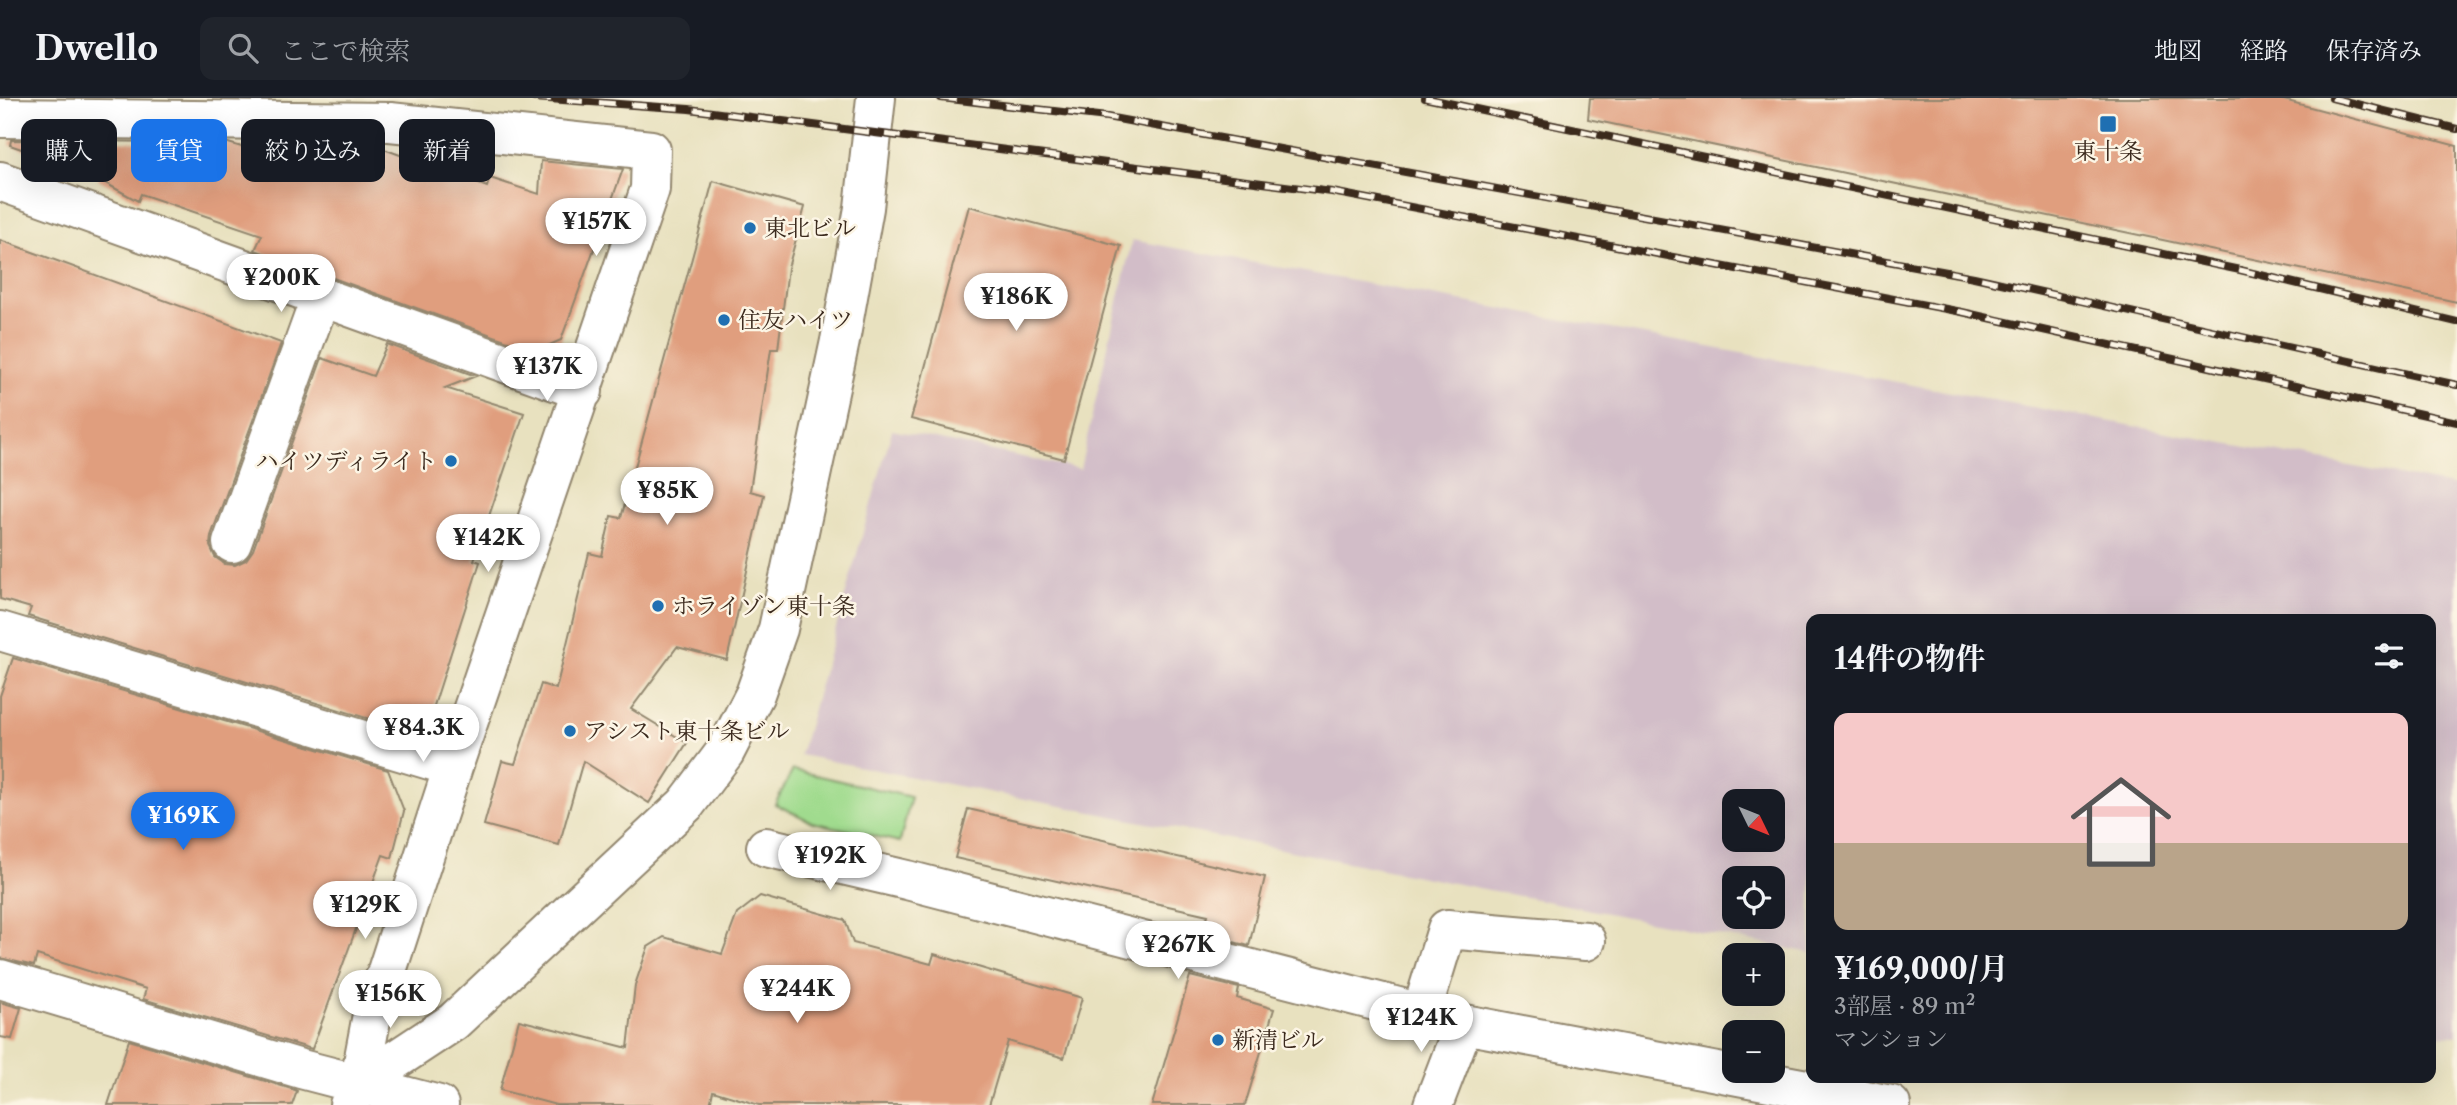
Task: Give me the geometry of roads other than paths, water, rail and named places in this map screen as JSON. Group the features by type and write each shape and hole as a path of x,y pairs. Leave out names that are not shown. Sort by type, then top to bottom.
{"street":[{"path":"354,1094 453,1022 687,804 725,751 755,694 778,629 840,341 864,208 876,98"},
{"path":"0,118 390,122 651,150 650,188 453,767 371,1020 354,1094"},
{"path":"0,181 583,391"},
{"path":"232,543 321,296"},
{"path":"0,631 453,767"},
{"path":"766,848 907,880 1464,1024 1891,1105"},
{"path":"1421,1014 1447,929 1586,941"},
{"path":"0,979 354,1094 439,1105"},
{"path":"1433,1105 1464,1024"}],"railway":[{"path":"535,98 689,109 1332,192 1962,312 2457,422"},
{"path":"941,98 1107,117 1974,277 2457,385"},
{"path":"1425,98 2240,270 2457,322"},
{"path":"2332,98 2457,129"}],"place":[{"name":"東十条","path":"2108,124"},
{"name":"東北ビル","path":"750,228"},
{"name":"住友ハイツ","path":"724,320"},
{"name":"ハイツディライト","path":"451,461"},
{"name":"ホライゾン東十条","path":"658,606"},
{"name":"アシスト東十条ビル","path":"570,731"},
{"name":"新清ビル","path":"1218,1040"}]}
